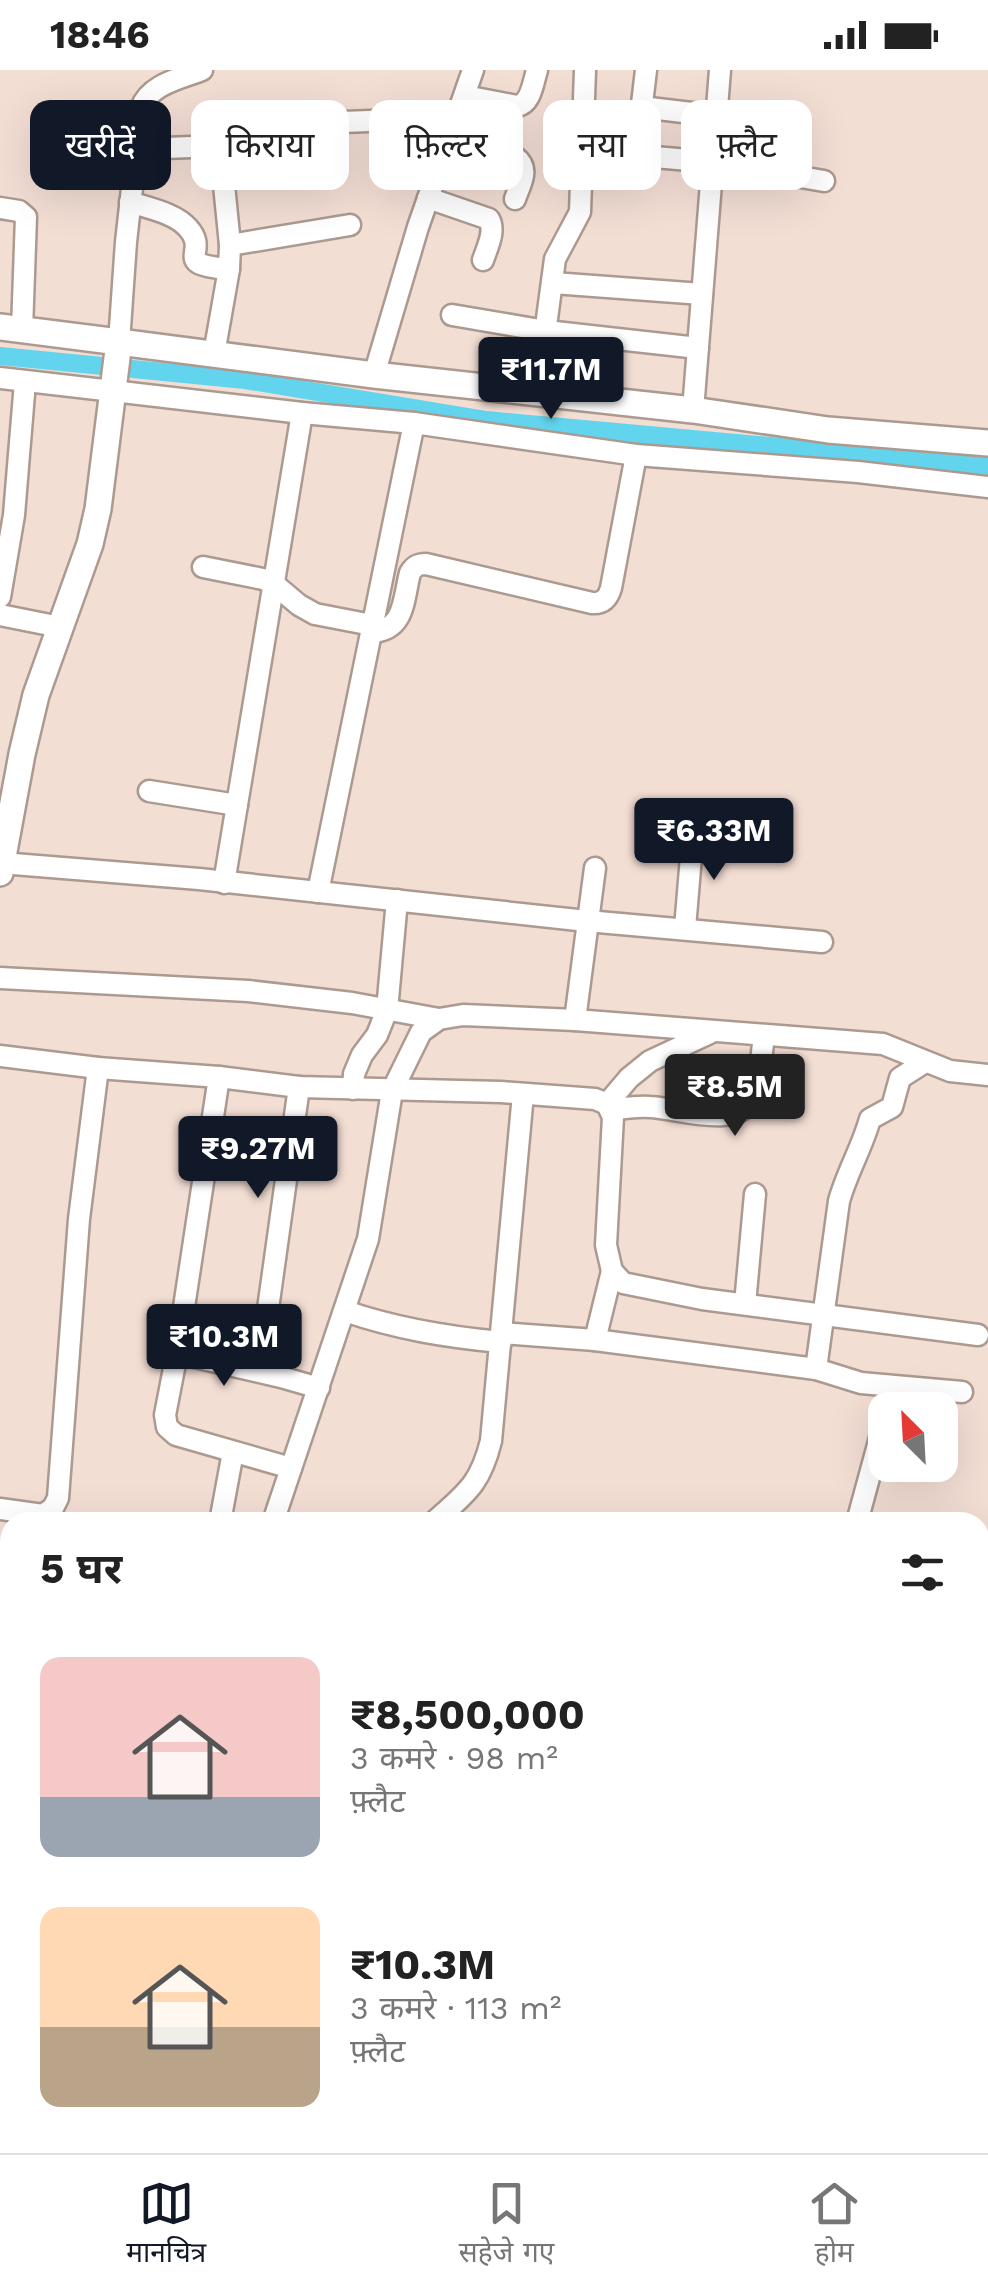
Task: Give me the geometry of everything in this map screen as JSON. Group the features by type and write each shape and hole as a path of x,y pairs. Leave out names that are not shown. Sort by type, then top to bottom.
{"street":[{"path":"463,100 473,70"},
{"path":"465,96 523,106 537,70"},
{"path":"584,100 585,70"},
{"path":"643,100 646,70"},
{"path":"717,100 720,70"},
{"path":"143,100 159,86 187,72"},
{"path":"812,179 824,181"},
{"path":"131,190 115,389 98,509 90,544 33,710 1,868 224,883 822,942"},
{"path":"214,354 230,270 224,190"},
{"path":"374,374 431,190"},
{"path":"515,200 518,190"},
{"path":"537,393 555,259 580,212 581,190"},
{"path":"693,410 710,190"},
{"path":"428,198 489,219 492,230 483,260"},
{"path":"130,202 185,224 192,233 196,262 201,267 230,270"},
{"path":"0,208 19,211 26,218 11,329 119,348 214,354 693,410 828,430 988,443"},
{"path":"230,245 350,225"},
{"path":"553,282 702,294"},
{"path":"452,314 546,332 698,348"},
{"path":"0,378 414,423 636,455 858,472 988,487"},
{"path":"0,597 14,515 25,382"},
{"path":"224,883 302,413"},
{"path":"318,892 414,423"},
{"path":"203,566 263,579 315,614 386,630 400,616 410,573 419,564 592,603 603,602 611,588 636,455"},
{"path":"0,615 60,627"},
{"path":"149,790 237,805"},
{"path":"685,928 693,833"},
{"path":"575,1020 595,868"},
{"path":"354,1089 354,1074 377,1036 387,1010 397,900"},
{"path":"0,978 248,991 439,1020"},
{"path":"276,1512 368,1239 392,1091 420,1032 439,1020 463,1015 575,1020 882,1044 950,1071 988,1075"},
{"path":"609,1107 628,1078 650,1061 712,1032"},
{"path":"0,1056 299,1087 595,1099 609,1107 652,1107 721,1116 734,1114 752,1098 764,1036"},
{"path":"816,1368 845,1178 870,1119 892,1107 900,1078 925,1062"},
{"path":"48,1512 58,1498 78,1219 98,1068"},
{"path":"219,1076 165,1415 167,1427 176,1435 291,1468"},
{"path":"266,1323 299,1087"},
{"path":"445,1512 484,1470 491,1440 523,1094"},
{"path":"595,1340 612,1271 606,1245 613,1117 609,1107"},
{"path":"745,1304 755,1194"},
{"path":"612,1271 623,1283 702,1299 978,1334"},
{"path":"345,1311 414,1331 595,1340 816,1368 861,1382 962,1392"},
{"path":"177,1354 319,1388"},
{"path":"892,1392 893,1386"},
{"path":"222,1512 233,1452"},
{"path":"861,1512 868,1482"},
{"path":"0,1764 0,1781"}],"waterway":[{"path":"0,356 245,380 485,420 988,466"}]}
